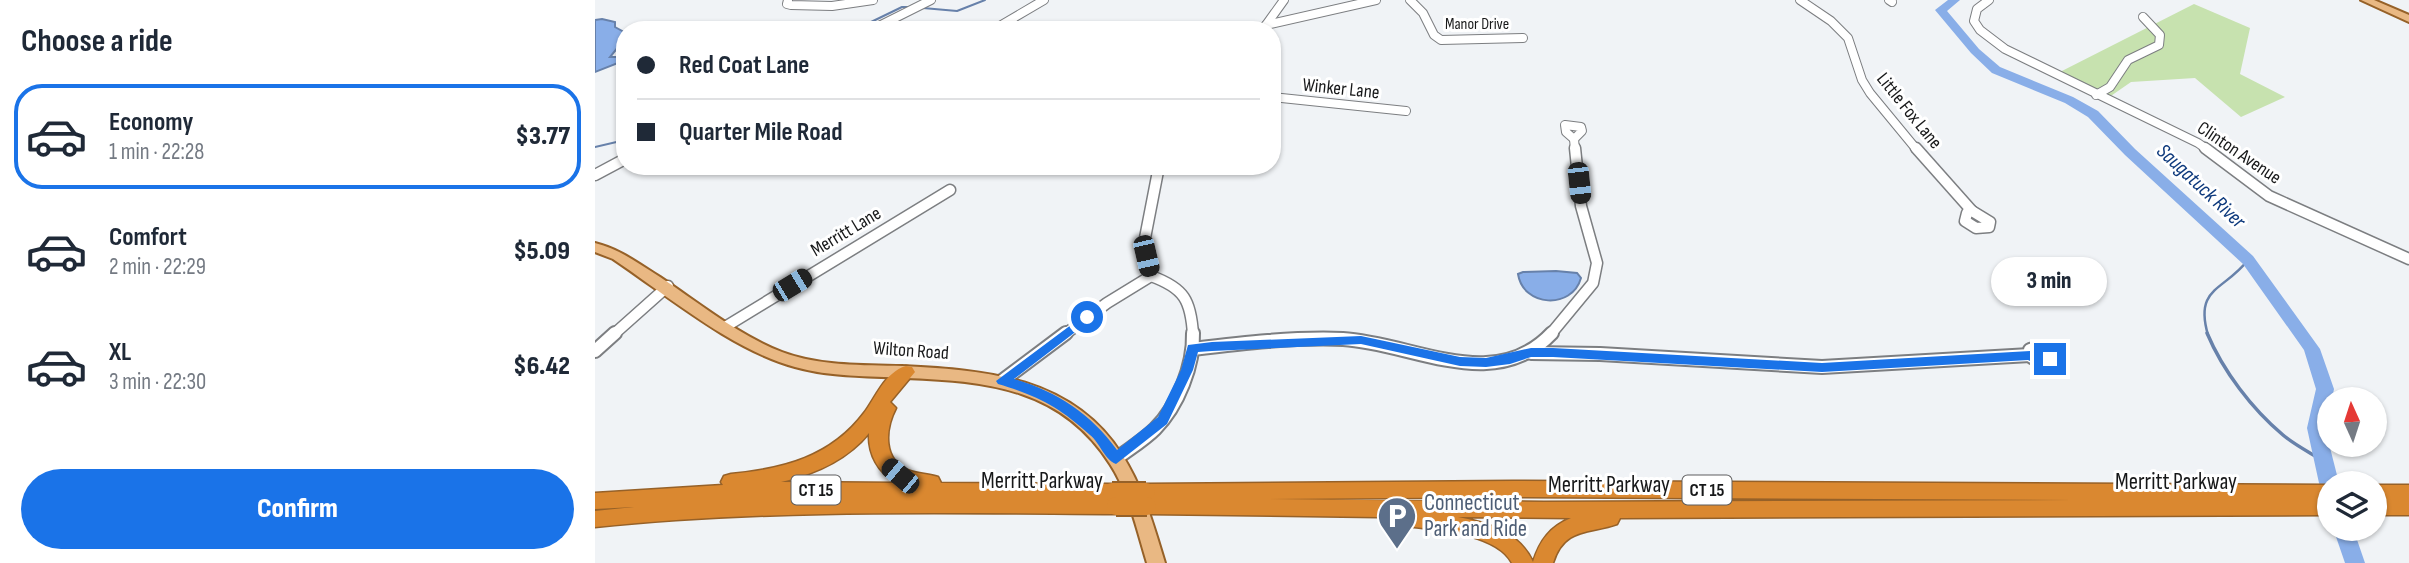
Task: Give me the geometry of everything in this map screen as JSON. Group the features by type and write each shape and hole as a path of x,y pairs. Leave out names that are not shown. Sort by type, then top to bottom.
{"highway":[{"path":"906,372 902,384 880,418 876,433 879,450 886,464 900,476 922,481 1037,492"},
{"path":"595,499 760,479 789,474 816,464 856,437 894,384 906,372"},
{"name":"Merritt Parkway","path":"595,519 673,511 815,505 1540,489 2272,500 2317,506"},
{"name":"Merritt Parkway","path":"595,499 774,490 1037,492 1114,499"},
{"name":"Merritt Parkway","path":"1146,499 1285,507 1827,508 2272,500 2317,494"},
{"path":"2387,496 2405,500"},
{"path":"2387,504 2405,500"},
{"path":"1285,507 1378,515 1487,533 1509,542 1522,557 1523,563"},
{"path":"1543,563 1545,553 1554,538 1570,526 1594,520 1640,515 1827,508"}],"main road":[{"path":"2366,0 2409,19"},
{"name":"Wilton Road","path":"595,247 618,256 668,286 749,344 804,364 981,377 1037,390 1069,410 1098,434 1116,458 1156,563"}],"street":[{"path":"788,0 787,4 804,6 873,0"},
{"path":"1008,21 1044,0"},
{"path":"1267,21 1283,0"},
{"path":"1281,23 1376,0"},
{"name":"Manor Drive","path":"1410,0 1423,13 1434,35 1441,40 1523,38"},
{"name":"Little Fox Lane","path":"1800,0 1831,21 1847,38 1865,87 1972,211"},
{"name":"Clinton Avenue","path":"1989,0 1977,9 1973,16 1980,30 2005,49 2203,146 2250,184 2279,201 2409,259"},
{"path":"889,21 921,4"},
{"path":"2096,95 2110,87 2128,60 2159,45 2160,35 2143,17"},
{"name":"Winker Lane","path":"1281,98 1406,111"},
{"path":"1531,353 1593,283 1597,270 1581,206 1574,139"},
{"path":"595,176 616,164"},
{"path":"1150,276 1145,238 1157,175"},
{"name":"Merritt Lane","path":"725,327 950,190"},
{"path":"1003,381 1107,303 1150,276 1170,280 1185,299 1193,328 1193,349 1187,370 1163,421 1116,458"},
{"path":"595,351 668,286"},
{"path":"1193,349 1345,339 1381,342 1460,362 1510,360 1531,353 1600,354 1822,367 2030,355"}],"green space":[{"path":"2194,4 2250,28 2240,74 2285,97 2241,117 2195,78 2131,82 2105,100 2054,75"}],"water":[{"path":"595,20 615,22 616,50 610,57 616,57 616,64 595,72"},
{"path":"1523,272 1577,273 1581,278 1568,296 1548,300 1529,293 1518,274"}],"waterway":[{"path":"923,8 957,11 985,0"},
{"name":"Saugatuck River","path":"1955,0 1941,10 1975,51 1996,70 2069,100 2093,114 2130,152 2248,260 2312,349 2325,389 2316,428 2326,471"},
{"path":"873,21 902,7 909,7"},
{"path":"595,147 616,142"},
{"path":"2208,335 2205,319 2208,298 2248,260"},
{"path":"2208,335 2239,388 2271,425 2325,462"},
{"name":"Saugatuck River","path":"2347,541 2355,563"}],"place":[{"name":"Connecticut Park and Ride","path":"1397,550"}],"route":[{"path":"1087,317 1003,381 1037,390 1069,410 1098,434 1116,458 1163,421 1187,370 1193,349 1212,346 1345,339 1381,342 1460,362 1486,363 1510,360 1531,353 1620,355 1822,367 2030,355 2040,361 2046,362 2050,359"}]}
